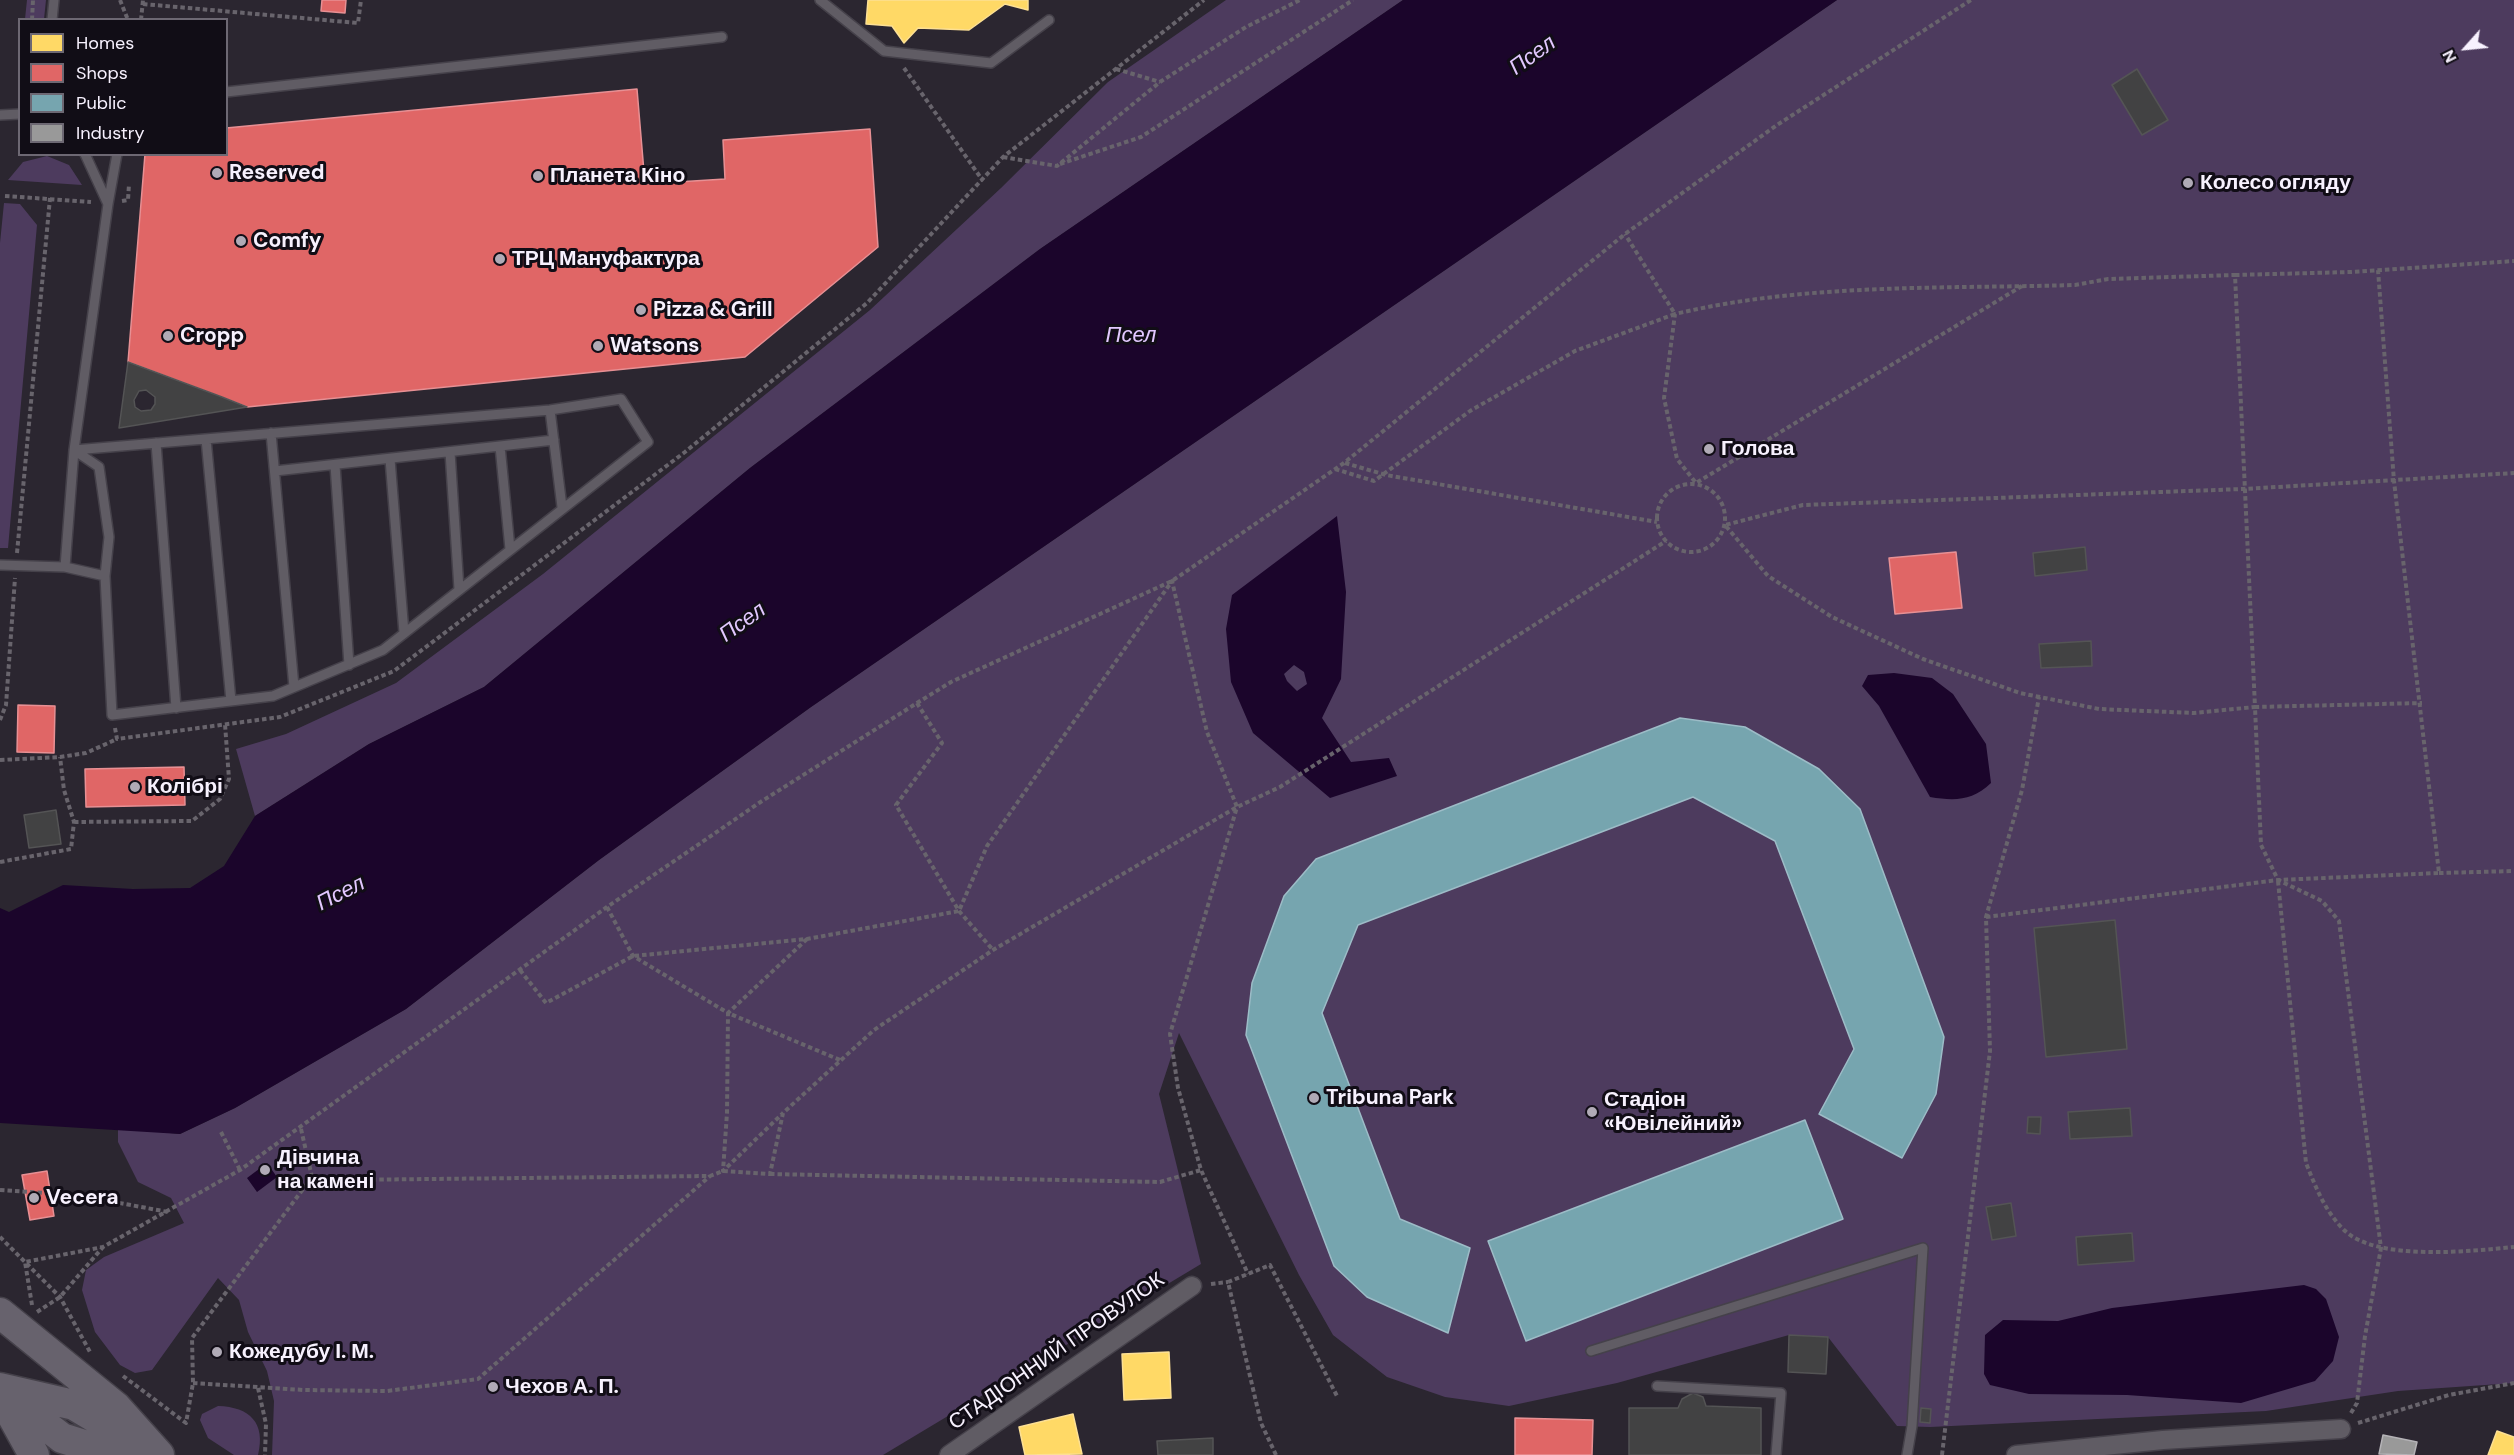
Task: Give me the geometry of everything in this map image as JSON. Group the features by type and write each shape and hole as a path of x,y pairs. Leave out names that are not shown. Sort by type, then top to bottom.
{"main road":[{"path":"0,1313 116,1407 158,1455"},
{"path":"0,1390 74,1406 158,1455"},
{"path":"0,1390 34,1455"},
{"path":"0,1390 62,1438 116,1455"}],"street":[{"name":"СТАДІОННИЙ ПРОВУЛОК","path":"948,1455 1192,1286"},
{"path":"2016,1455 2163,1440 2341,1429"}],"lane":[{"path":"52,18 54,0"},
{"path":"820,0 884,51 991,63 1049,20"},
{"path":"228,92 722,37"},
{"path":"0,115 18,114"},
{"path":"86,156 108,204"},
{"path":"65,567 74,450 117,156"},
{"path":"621,399 648,442 562,507 383,650 273,696 112,716 105,576 109,537 99,467 74,450 549,410 621,399"},
{"path":"549,410 562,507"},
{"path":"271,433 294,687"},
{"path":"206,439 231,701"},
{"path":"275,471 554,440"},
{"path":"156,443 176,708"},
{"path":"500,446 510,549"},
{"path":"450,452 459,589"},
{"path":"390,459 404,633"},
{"path":"335,465 349,665"},
{"path":"0,565 65,567 105,576"},
{"path":"1591,1351 1923,1248 1912,1426 1907,1455"},
{"path":"1658,1386 1781,1393 1776,1455"}],"path":[{"path":"32,18 33,0"},
{"path":"120,0 127,18"},
{"path":"141,18 143,2 358,23 361,0"},
{"path":"0,760 60,757 86,753 117,739 279,717 394,671 686,452 867,303 1003,157 1204,0"},
{"path":"1057,166 1160,82 1246,27 1300,0"},
{"path":"1003,157 1057,166 1141,138 1353,0"},
{"path":"25,1262 103,1247 169,1212 240,1170 607,907 759,803 917,703 951,682 1172,581 1344,463 1625,234 1777,125 1971,0"},
{"path":"884,51 907,71 983,181"},
{"path":"1116,69 1160,82"},
{"path":"0,720 6,705 15,566 50,198 5,196"},
{"path":"1625,234 1675,314 1664,398 1677,459 1696,483 1716,494 1722,503 1725,525 1768,576 1832,617 1923,659 2020,693 2098,709 2194,713 2255,707 2422,703"},
{"path":"1335,469 1374,481 1386,475 1470,411 1575,351 1675,314 1723,303 1823,292 2075,285 2108,279 2378,270 2514,261"},
{"path":"2378,270 2394,482 2422,703 2439,873"},
{"path":"2235,275 2261,845 2278,880 2306,1163 2321,1202 2346,1232 2381,1248 2422,1252 2514,1247"},
{"path":"2022,286 1696,483 1685,484 1666,493 1657,512 1657,522 1666,541 1684,552 1695,552 1714,543 1725,525 1803,505 2243,489 2394,482 2514,473"},
{"path":"1344,463 1386,475 1657,522"},
{"path":"193,1383 258,1388 387,1391 478,1379 710,1176 723,1171 874,1030 993,950 1237,807 1280,787 1350,740 1666,541"},
{"path":"1172,581 1207,732 1237,807 1170,1034 1178,1088 1201,1170 1248,1274"},
{"path":"959,911 987,846 1172,581"},
{"path":"1942,1455 1990,1051 1986,917 2022,790 2039,697"},
{"path":"917,703 942,742 896,805 959,911 993,950"},
{"path":"112,716 117,739"},
{"path":"74,822 192,822 220,799 229,779 225,724"},
{"path":"0,862 71,849 74,822 64,790 60,757"},
{"path":"1986,917 2278,880 2514,871"},
{"path":"2278,880 2322,901 2338,921 2381,1248 2365,1336 2357,1403 2341,1429"},
{"path":"607,907 633,956 728,1012 840,1060"},
{"path":"520,970 546,1004 633,956 807,939 959,911"},
{"path":"723,1171 727,1113 728,1012 807,939"},
{"path":"770,1174 783,1113"},
{"path":"118,1373 186,1423 193,1383 192,1338 312,1177 301,1128"},
{"path":"220,1132 240,1170"},
{"path":"723,1171 770,1174 1160,1182 1201,1170"},
{"path":"312,1177 338,1180 710,1176"},
{"path":"0,1190 77,1195 169,1212"},
{"path":"0,1237 60,1297 90,1352 99,1359"},
{"path":"25,1262 34,1315 60,1297 103,1247"},
{"path":"1276,1455 1262,1423 1228,1282 1269,1265 1338,1398"},
{"path":"2341,1429 2449,1395 2514,1383"},
{"path":"258,1388 266,1424 265,1455"}],"shaded area":[{"path":"27,0 46,0 44,18 25,18"},
{"path":"1226,0 1403,0 1040,249 750,468 484,687 369,744 255,816 236,749 286,734 396,683 543,574 870,310 1001,188 1108,82"},
{"path":"1837,0 2514,0 2514,1383 2398,1391 2266,1411 1930,1427 1897,1426 1828,1337 1789,1335 1617,1383 1509,1406 1445,1397 1387,1377 1333,1335 1299,1275 1179,1033 1159,1094 1201,1264 883,1455 272,1455 274,1401 267,1371 248,1332 239,1300 218,1278 152,1370 135,1373 120,1365 95,1332 82,1290 86,1270 104,1257 184,1223 171,1198 138,1182 118,1142 118,1128 180,1134 235,1108 406,1009 599,860 811,707"},
{"path":"47,156 69,165 82,185 8,180 23,162"},
{"path":"4,203 20,204 37,225 8,548 0,548 0,243"},
{"path":"218,1406 239,1410 253,1419 260,1434 258,1455 234,1455 208,1438 200,1420 202,1414"}],"water":[{"name":"Псел","path":"1403,0 1837,0 811,707 599,860 406,1009 235,1108 180,1134 0,1123 0,908 9,912 63,885 133,889 190,888 224,866 255,816 369,744 484,687 750,468 1040,249"},
{"path":"1337,516 1346,592 1341,679 1322,718 1351,762 1389,758 1397,776 1330,798 1253,733 1231,682 1226,629 1232,595","holes":["1294,665 1304,672 1307,684 1297,691 1287,681 1284,674"]},
{"path":"1894,673 1932,678 1953,694 1986,744 1991,783 1984,789 1963,798 1930,797 1879,706 1862,686 1868,675"},
{"path":"267,1163 277,1177 257,1192 247,1178"},
{"path":"2304,1285 2316,1289 2326,1299 2339,1337 2333,1361 2315,1381 2241,1403 2127,1395 2029,1394 1990,1385 1984,1374 1985,1335 2003,1320 2058,1321 2112,1308"}],"building: Homes":[{"path":"868,0 1028,0 1028,10 1005,4 969,30 918,28 904,43 892,26 866,24"},
{"path":"1169,1352 1171,1398 1124,1400 1122,1354"},
{"path":"1073,1414 1082,1454 1025,1455 1019,1427"},
{"path":"2497,1431 2514,1437 2514,1455 2488,1455"}],"building: Shops":[{"path":"322,0 346,0 345,13 321,11"},
{"name":"ТРЦ Мануфактура","path":"637,89 645,184 725,179 723,140 870,129 878,247 745,357 247,407 128,362 145,156 228,156 228,128"},
{"path":"1956,552 1962,608 1895,614 1889,558"},
{"path":"18,705 55,706 54,753 17,752"},
{"name":"Колібрі","path":"184,767 185,805 86,807 85,769"},
{"path":"47,1171 54,1216 30,1220 22,1175"},
{"path":"1515,1418 1593,1420 1592,1455 1515,1455"}],"building: Public":[{"path":"1680,718 1745,727 1819,769 1860,809 1944,1037 1936,1094 1902,1158 1819,1114 1854,1049 1775,841 1693,797 1358,925 1322,1013 1400,1219 1470,1248 1448,1333 1367,1297 1334,1266 1246,1035 1252,983 1284,896 1316,859"},
{"path":"1805,1120 1843,1219 1526,1341 1488,1241"}],"building: Industry":[{"path":"2383,1435 2417,1442 2414,1455 2379,1454"}],"building: Other":[{"path":"2137,69 2168,120 2142,135 2112,85"},
{"path":"128,362 247,407 119,428","holes":["146,390 155,397 155,404 151,410 141,411 135,407 134,400 139,391"]},
{"path":"2085,547 2087,570 2035,576 2033,553"},
{"path":"2091,641 2092,666 2041,668 2039,644"},
{"path":"56,810 61,844 29,848 24,815"},
{"path":"2115,920 2127,1049 2046,1057 2034,928"},
{"path":"2130,1108 2132,1136 2070,1139 2068,1112"},
{"path":"2028,1117 2041,1117 2040,1134 2027,1133"},
{"path":"2011,1203 2016,1236 1992,1240 1986,1207"},
{"path":"2132,1233 2134,1261 2078,1265 2076,1237"},
{"path":"1789,1335 1828,1337 1826,1374 1788,1372"},
{"path":"1693,1393 1703,1397 1706,1406 1761,1408 1761,1455 1629,1455 1629,1408 1678,1408 1682,1399"},
{"path":"1921,1408 1931,1409 1930,1423 1920,1422"},
{"path":"1213,1438 1213,1455 1158,1455 1157,1441"}],"place":[{"name":"Reserved","path":"217,173"},
{"name":"Планета Кіно","path":"538,176"},
{"name":"Колесо огляду","path":"2188,183"},
{"name":"Comfy","path":"241,241"},
{"name":"ТРЦ Мануфактура","path":"500,259"},
{"name":"Pizza & Grill","path":"641,310"},
{"name":"Cropp","path":"168,336"},
{"name":"Watsons","path":"598,346"},
{"name":"Голова","path":"1709,449"},
{"name":"Колібрі","path":"135,787"},
{"name":"Tribuna Park","path":"1314,1098"},
{"name":"Стадіон «Ювілейний»","path":"1592,1112"},
{"name":"Дівчина на камені","path":"265,1170"},
{"name":"Vecera","path":"34,1198"},
{"name":"Кожедубу І. М.","path":"217,1352"},
{"name":"Чехов А. П.","path":"493,1387"}]}
